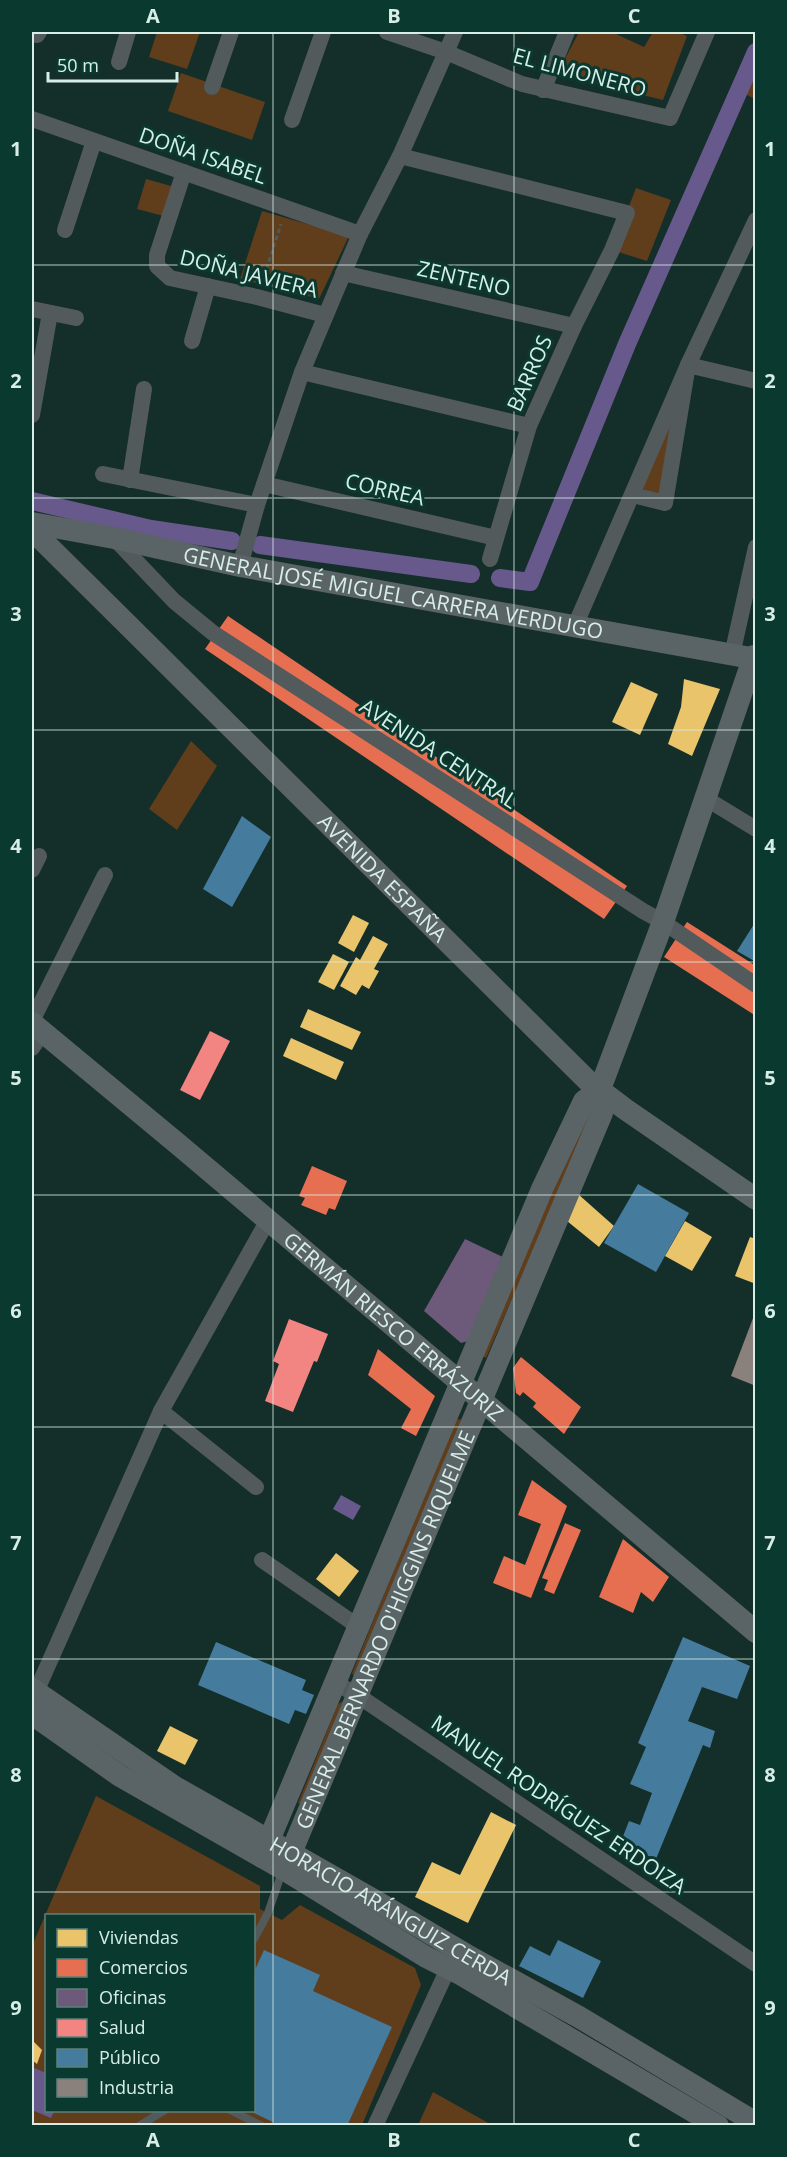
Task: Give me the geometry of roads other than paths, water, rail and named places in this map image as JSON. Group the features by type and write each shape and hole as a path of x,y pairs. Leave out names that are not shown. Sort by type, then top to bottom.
{"street":[{"path":"119,62 129,32"},
{"path":"212,87 231,32"},
{"path":"292,120 323,32"},
{"name":"EL LIMONERO","path":"387,32 446,52 522,84 670,118 707,32"},
{"path":"240,566 256,505 302,372 360,234 400,156 455,32"},
{"path":"543,90 567,32"},
{"name":"DOÑA ISABEL","path":"32,119 360,234"},
{"path":"65,230 94,141"},
{"name":"BARROS","path":"400,156 627,213 612,250 574,326 529,426 490,559"},
{"name":"DOÑA JAVIERA","path":"184,172 159,246 157,266 170,278 325,315"},
{"path":"575,626 688,365 756,220"},
{"name":"ZENTENO","path":"343,273 574,326"},
{"path":"192,341 208,286"},
{"path":"32,309 76,318"},
{"path":"32,415 50,313"},
{"path":"688,365 756,381"},
{"path":"633,495 665,503 688,365"},
{"path":"302,372 529,426"},
{"path":"130,480 144,389"},
{"path":"102,474 256,505"},
{"name":"CORREA","path":"264,484 496,538"},
{"name":"GENERAL JOSÉ MIGUEL CARRERA VERDUGO","path":"32,523 114,538 240,566 747,656"},
{"name":"AVENIDA ESPAÑA","path":"32,530 588,1081 756,1199"},
{"name":"AVENIDA CENTRAL","path":"114,538 174,601 213,633 546,849 663,922 756,985"},
{"path":"747,656 756,547"},
{"name":"GENERAL BERNARDO O'HIGGINS RIQUELME","path":"287,1861 602,1113 600,1089 663,922 705,798 747,656"},
{"path":"705,798 756,829"},
{"path":"34,1031 105,875"},
{"name":"GERMÁN RIESCO ERRÁZURIZ","path":"34,1031 268,1220 756,1632"},
{"name":"GENERAL BERNARDO O'HIGGINS RIQUELME","path":"266,1849 542,1189 584,1101 600,1089"},
{"path":"33,1699 160,1411 268,1220"},
{"path":"160,1411 256,1487"},
{"path":"262,1560 359,1628"},
{"name":"MANUEL RODRÍGUEZ ERDOIZA","path":"336,1683 756,1964"},
{"name":"HORACIO ARÁNGUIZ CERDA","path":"33,1699 176,1787 266,1849 453,1959 718,2126"},
{"path":"375,2126 453,1959"},
{"name":"HORACIO ARÁNGUIZ CERDA","path":"453,1959 579,2017 756,2123"}],"lane":[{"path":"255,1937 268,1913 287,1861"},
{"path":"138,2126 162,2112"},
{"path":"234,2112 262,2126"}],"waterway":[{"path":"500,578 530,582 627,344 756,52"},
{"path":"32,501 151,529 232,541"},
{"path":"260,545 471,574"}]}
